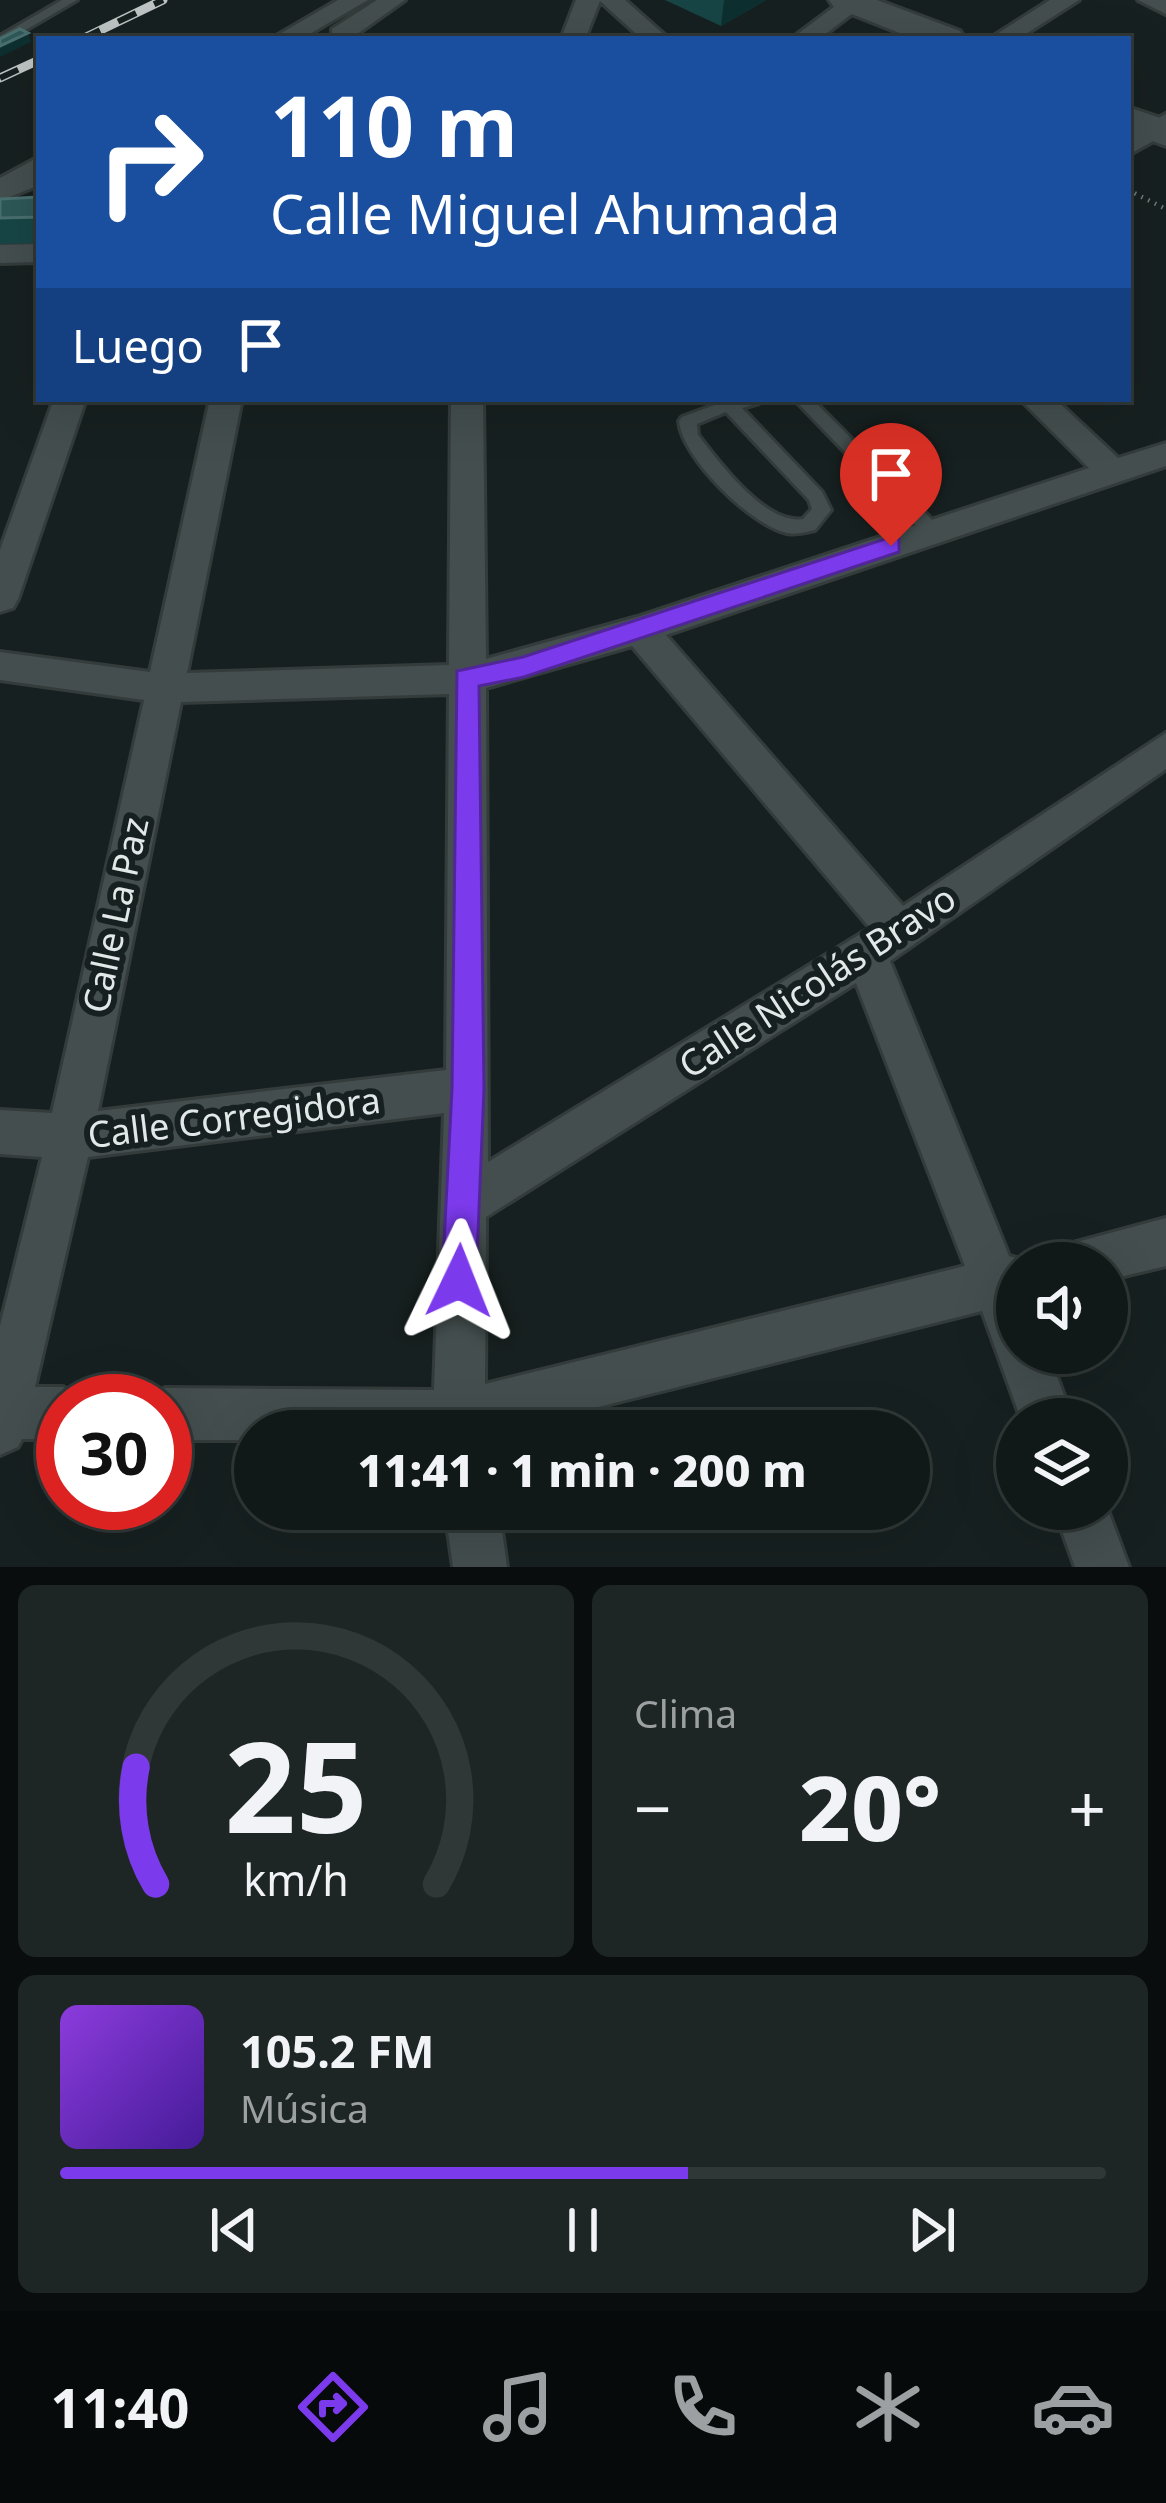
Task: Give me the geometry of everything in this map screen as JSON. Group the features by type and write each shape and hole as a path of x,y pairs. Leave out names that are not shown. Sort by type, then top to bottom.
{"main road":[{"path":"870,5 940,36"}],"street":[{"path":"334,33 356,0"},
{"path":"334,33 393,0"},
{"path":"574,36 588,0"},
{"path":"611,0 653,36"},
{"path":"1005,36 1067,0"},
{"path":"1150,0 1166,7"},
{"path":"809,36 870,5"},
{"path":"0,171 36,160"},
{"path":"0,194 36,176"},
{"path":"0,254 36,253"},
{"path":"0,599 69,402"},
{"name":"Calle La Paz","path":"2,1418 70,1137 225,402"},
{"path":"460,1410 468,1089 467,402"},
{"path":"1039,402 1112,471"},
{"path":"0,666 162,688 466,679 524,667 640,630 1166,454"},
{"path":"640,630 883,942 996,1250"},
{"name":"Calle Nicolás Bravo","path":"462,1205 883,942 1166,749"},
{"name":"Calle Corregidora","path":"0,1132 70,1137 468,1089"},
{"path":"1128,1251 1166,1242"},
{"path":"513,1410 996,1283"},
{"path":"2,1418 36,1415"},
{"path":"192,1415 234,1416"},
{"path":"475,1530 480,1567"},
{"path":"1089,1530 1102,1567"}],"lane":[{"path":"0,41 71,0"},
{"path":"0,184 36,161"},
{"path":"730,406 816,497 820,517 796,528 770,522 695,444 688,422 730,406 743,402"},
{"path":"805,402 933,532"}],"path":[{"path":"1131,192 1166,209"}],"building":[{"path":"20,29 28,33 0,46 0,39"},
{"path":"36,197 36,217 0,218 0,199"}],"railway":[{"path":"88,36 163,0"},
{"path":"0,78 36,61"}],"route":[{"path":"459,1281 468,1089 466,679 524,667 891,546"}]}
